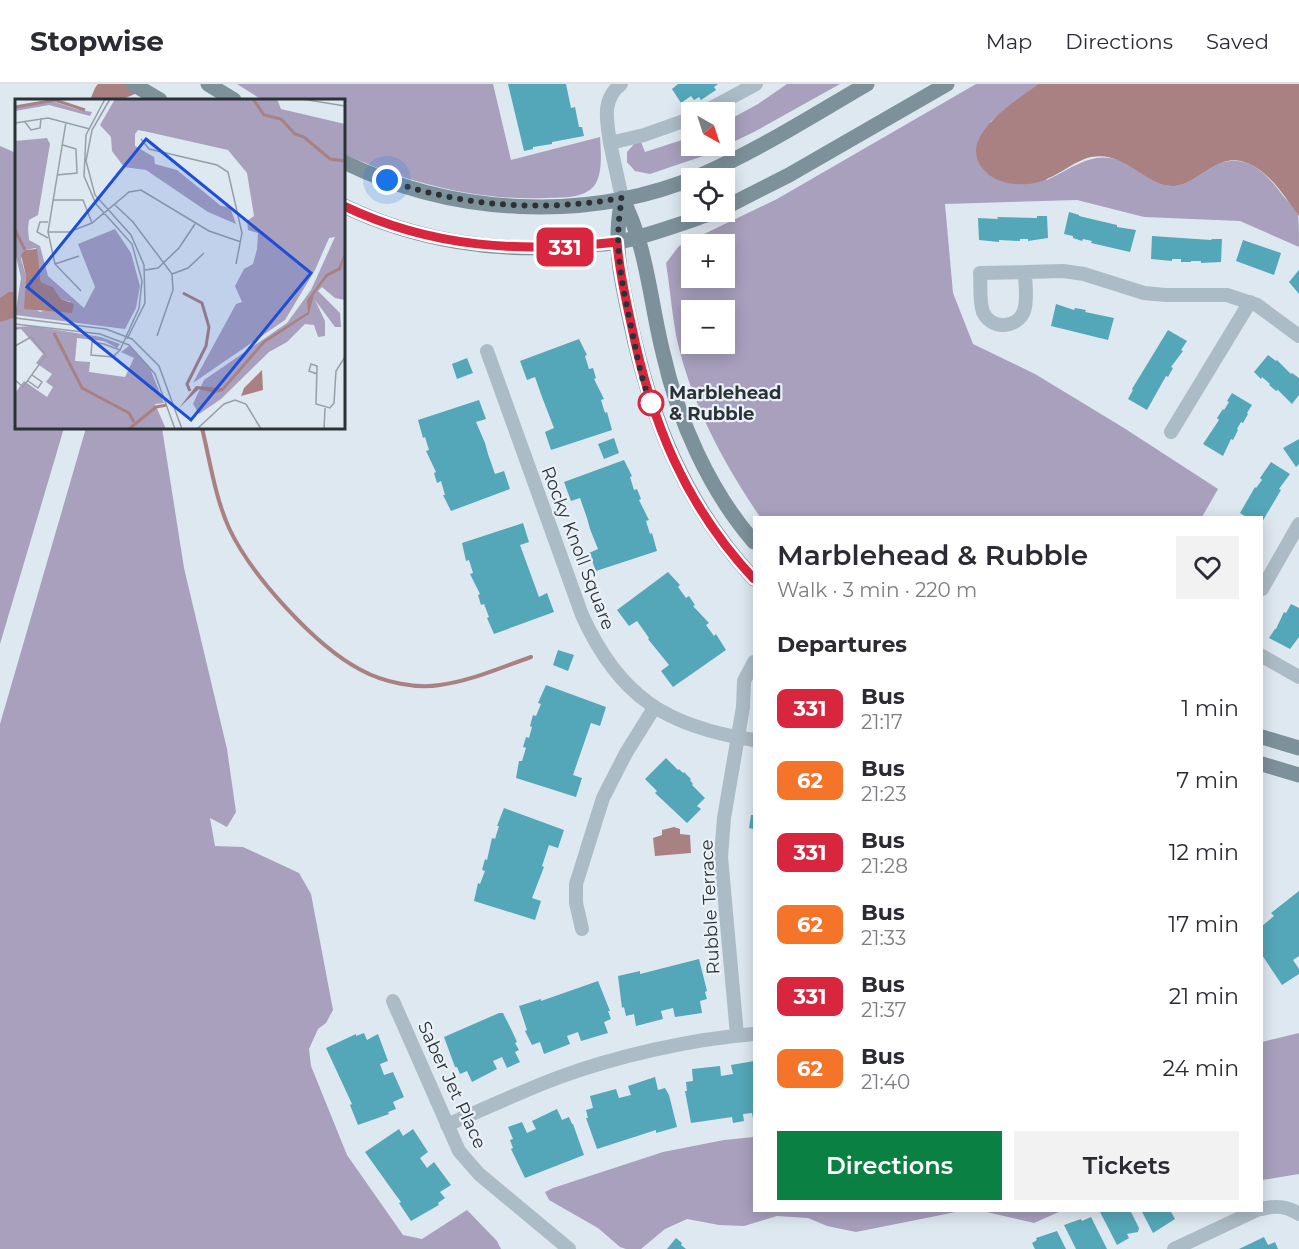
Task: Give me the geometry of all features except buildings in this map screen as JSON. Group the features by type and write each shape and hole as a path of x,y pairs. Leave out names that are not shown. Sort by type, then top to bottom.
{"main road":[{"path":"133,84 158,99"},
{"path":"208,84 232,99"},
{"path":"345,162 424,193 461,201 502,206 549,207 588,204 666,187 728,162 867,84"},
{"path":"735,203 757,193 947,84"},
{"path":"622,198 639,237 663,353 683,419 714,483 753,541"},
{"path":"622,198 617,222 618,263 638,359 660,429 675,464 705,516 729,550 753,578"},
{"path":"345,206 365,216 435,238 510,248 550,248 617,242 685,222"},
{"path":"1263,737 1299,748"},
{"path":"1263,764 1299,775"}],"street":[{"path":"621,84 611,94 605,114 622,198"},
{"path":"723,102 756,84"},
{"path":"610,142 644,135 681,122"},
{"path":"1025,272 1026,306 1023,315 1010,324 993,323 982,309 980,273 1063,271 1084,274 1144,293 1227,295 1250,302 1299,336"},
{"path":"1171,432 1250,302"},
{"name":"Rocky Knoll Square","path":"488,351 582,615 591,636 612,669 654,708 691,726 753,740"},
{"path":"1263,587 1299,524"},
{"path":"1263,657 1299,677"},
{"name":"Rubble Terrace","path":"737,1035 721,857 724,818 743,707 744,681 753,664"},
{"path":"743,707 753,696"},
{"path":"582,929 576,903 576,884 603,798 620,763 654,708"},
{"name":"Saber Jet Place","path":"393,1001 459,1151 479,1174 569,1249"},
{"path":"447,1125 558,1078 605,1062 644,1052 753,1034"},
{"path":"1263,1209 1283,1206 1299,1215"},
{"path":"1174,1249 1253,1212"}],"shaded area":[{"path":"237,84 493,84 511,160 600,137 599,176 589,190 579,195 566,197 520,198 443,188 393,174 345,154 345,99 259,98"},
{"path":"787,84 840,84 735,141 735,117"},
{"path":"976,84 1038,84 990,122 1047,180 1081,163 1102,158 1126,163 1163,185 1172,186 1185,183 1221,163 1241,161 1258,169 1272,182 1297,213 1299,222 1299,247 1240,221 1144,217 1077,200 945,204 953,293 973,344 1035,374 1218,489 1203,516 759,516 721,454 691,387 683,364 677,340 666,263 681,245 681,288 735,288 735,234 704,234 729,222 735,222 735,219 777,199"},
{"path":"1038,84 1299,84 1299,216 1267,176 1241,161 1232,160 1215,165 1192,180 1175,186 1155,181 1126,164 1104,156 1091,157 1045,180 1028,184 995,179 986,172 978,159 977,147 981,134 1002,111"},
{"path":"681,140 681,156 703,156 650,174 635,171 627,162 627,152 636,142 641,142 645,152"},
{"path":"0,146 15,153 15,429 64,429 0,644"},
{"path":"9,292 15,292 15,317 0,322 0,298"},
{"path":"86,429 162,429 184,568 227,749 236,812 227,827 210,818 215,846 243,847 299,873 311,894 333,1010 326,1023 318,1029 309,1049 311,1066 347,1155 403,1235 422,1239 467,1210 497,1241 501,1249 0,1249 0,724"},
{"path":"674,827 680,829 680,834 690,835 691,853 655,856 653,838 662,835 662,830"},
{"path":"1299,1033 1299,1174 1263,1180 1263,1042"},
{"path":"753,1137 753,1212 956,1212 856,1232 827,1226 808,1218 777,1216 744,1226 719,1225 687,1219 665,1229 641,1249 626,1249 620,1247 598,1228 549,1200 545,1192 663,1152 724,1140"},
{"path":"986,1212 1059,1212 1034,1223"}],"waterway":[{"path":"103,99 106,93 128,84"},
{"path":"202,429 220,504 239,547 252,567 286,608 343,659 361,670 389,681 430,686 475,677 531,657"}],"bus line":[{"name":"331","path":"345,206 400,228 468,244 510,248 550,248 617,242 618,263 638,359 660,429 675,464 705,516 729,550 753,578"}],"place":[{"name":"Marblehead & Rubble","path":"651,403"}],"route":[{"path":"387,180 424,193 461,201 502,206 549,207 622,198 617,222 618,263 638,359 651,403"}]}
